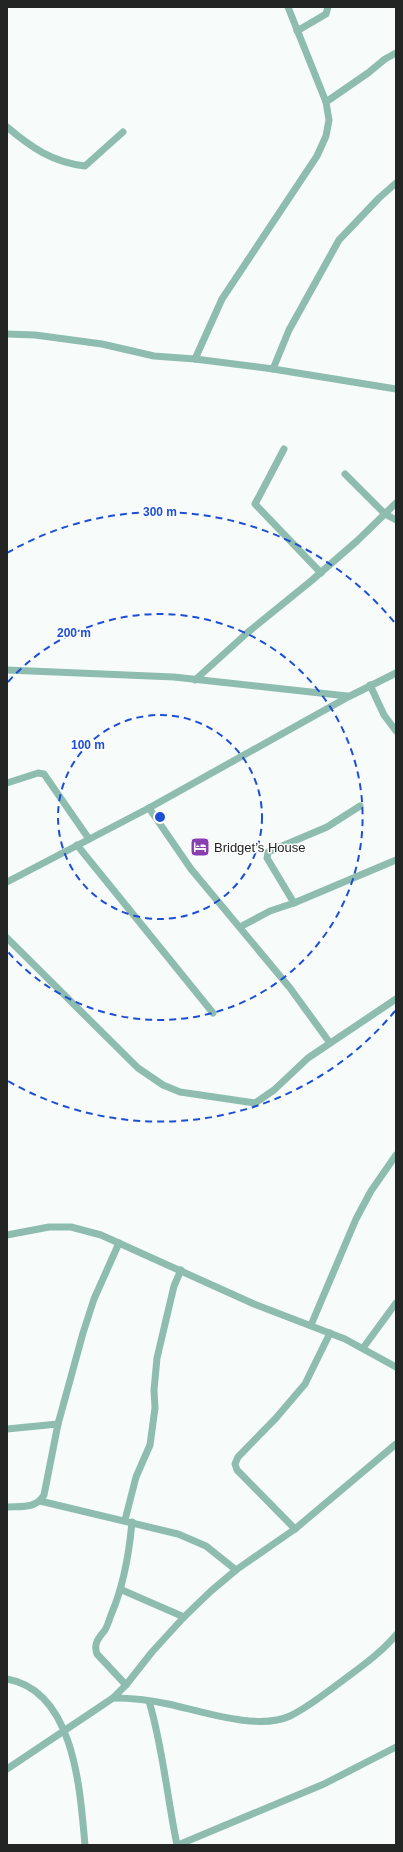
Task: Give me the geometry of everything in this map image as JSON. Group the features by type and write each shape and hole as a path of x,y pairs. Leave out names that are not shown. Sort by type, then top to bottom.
{"street":[{"path":"195,359 222,299 317,156 326,136 329,120 326,102 288,7"},
{"path":"297,31 326,14 328,7"},
{"path":"326,102 368,73 385,59 396,53"},
{"path":"7,127 27,144 51,158 67,164 85,166 123,132"},
{"path":"273,369 289,330 339,240 379,198 395,186"},
{"path":"7,334 102,344 154,356 195,359 273,369 396,389"},
{"path":"284,449 255,504 321,573"},
{"path":"345,474 386,514 396,520"},
{"path":"195,680 247,633 321,573 386,514 396,503"},
{"path":"7,670 174,677 348,696"},
{"path":"7,882 149,808 348,696 396,673"},
{"path":"370,685 384,715 396,731"},
{"path":"7,783 38,773 44,774 88,839"},
{"path":"294,903 267,858 268,852 327,827 360,806"},
{"path":"149,808 191,869 290,988 330,1042"},
{"path":"77,845 213,1013"},
{"path":"240,927 270,911 294,903 396,860"},
{"path":"7,938 138,1068 163,1085 180,1092 255,1103 274,1090 308,1058 396,999"},
{"path":"311,1325 356,1219 371,1191 396,1155"},
{"path":"7,1235 49,1227 71,1227 101,1235 254,1304 330,1333 363,1348 396,1367"},
{"path":"7,1507 34,1506 44,1495 58,1424 82,1333 94,1299 119,1243"},
{"path":"126,1685 97,1654 95,1648 97,1639 106,1629 122,1590 128,1558 128,1521 136,1477 150,1445 155,1408 154,1390 157,1358 174,1286 181,1270"},
{"path":"363,1348 396,1302"},
{"path":"295,1529 237,1470 235,1464 238,1458 276,1418 305,1384 330,1333"},
{"path":"7,1429 58,1424"},
{"path":"7,1769 113,1698 126,1685 152,1652 184,1617 236,1570 295,1529 396,1444"},
{"path":"40,1501 178,1534 206,1546 236,1570"},
{"path":"122,1590 184,1617"},
{"path":"113,1698 134,1698 229,1718 271,1721 290,1716 324,1694 368,1662 396,1635"},
{"path":"7,1679 28,1686 52,1708 65,1729 79,1780 85,1845"},
{"path":"149,1701 158,1731 168,1803 177,1845 324,1784 396,1747"}],"place":[{"name":"Bridget’s House","path":"200,847"}]}
